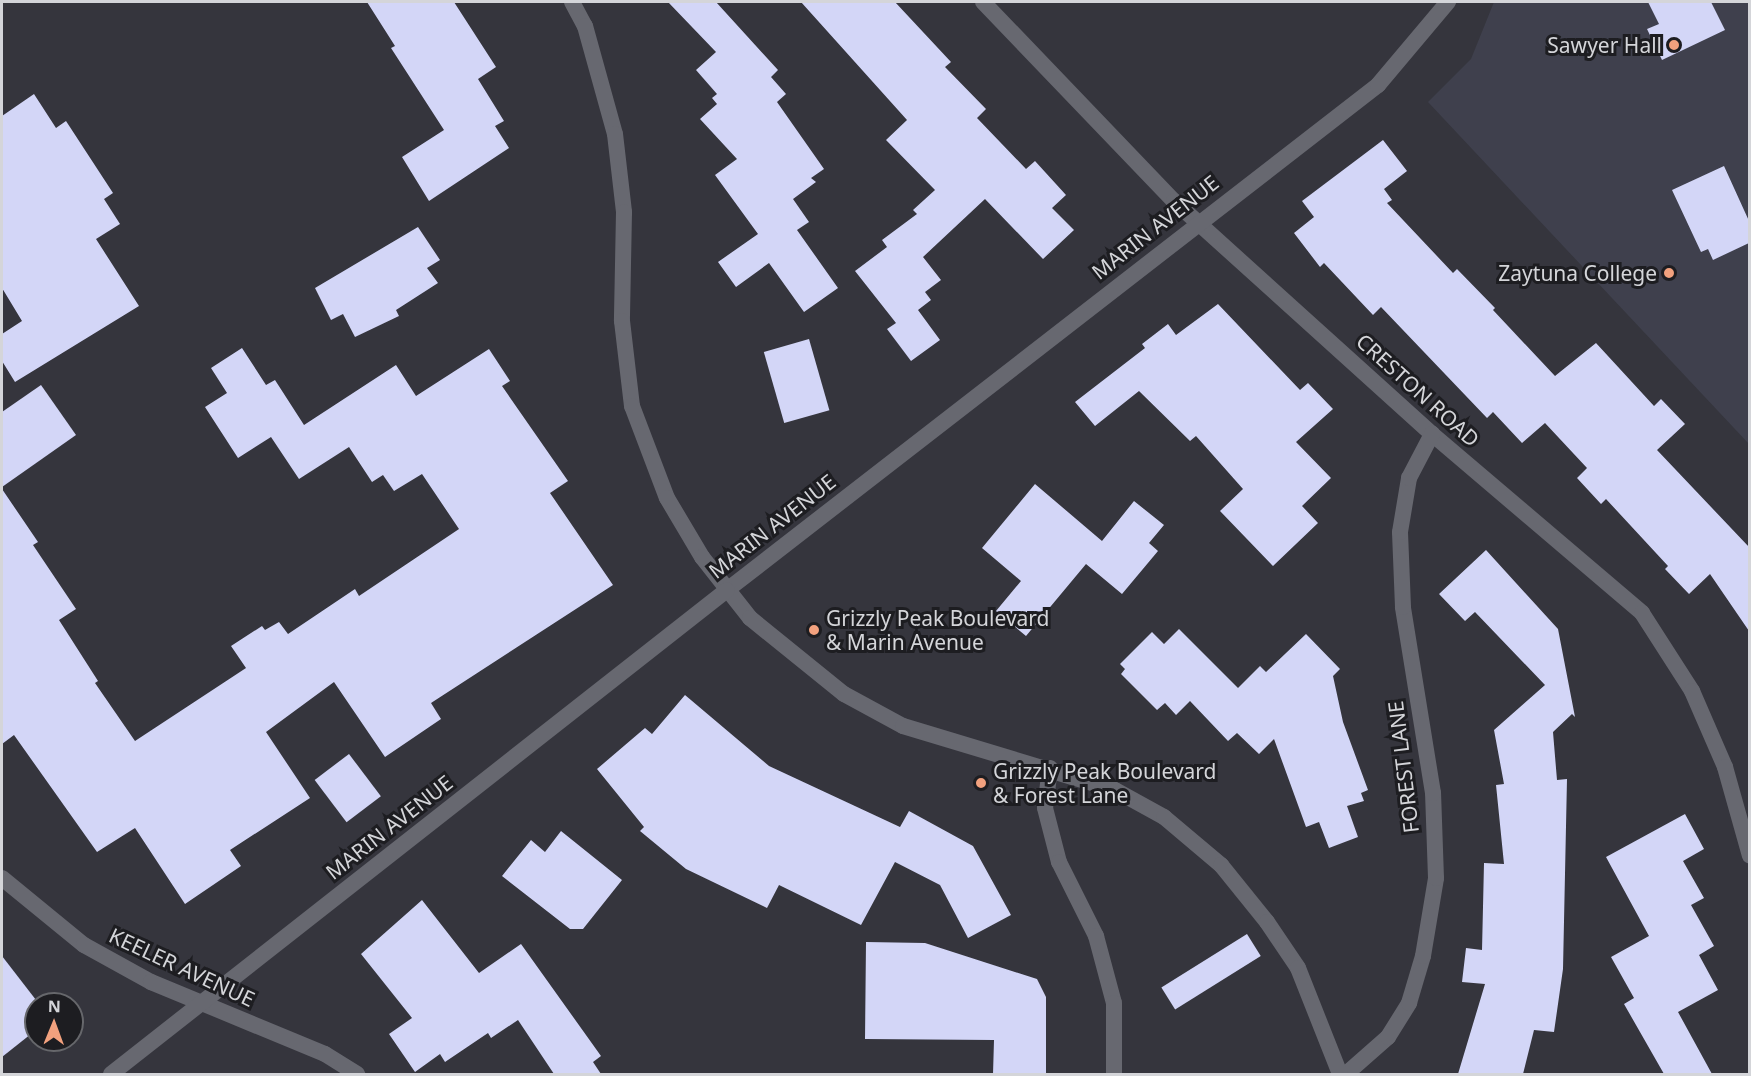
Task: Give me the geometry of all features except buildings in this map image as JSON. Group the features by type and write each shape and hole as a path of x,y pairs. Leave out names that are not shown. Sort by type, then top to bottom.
{"street":[{"path":"572,2 585,26 615,134 624,212 622,321 632,406 667,498 702,557 750,618 844,694 903,726 1050,768 1115,790 1164,817 1221,865 1298,968 1340,1074"},
{"name":"CRESTON ROAD","path":"983,2 1198,222 1432,434 1642,614 1692,691 1725,767 1749,855"},
{"name":"MARIN AVENUE","path":"111,1074 1198,222 1378,85 1448,2"},
{"name":"FOREST LANE","path":"1346,1074 1388,1037 1409,1003 1423,956 1436,878 1433,793 1403,607 1400,532 1409,478 1432,434"},
{"path":"1050,768 1045,808 1059,862 1096,936 1114,1003 1114,1074"},
{"name":"KEELER AVENUE","path":"2,878 84,945 151,982 325,1054 357,1074"}],"shaded area":[{"name":"Zaytuna College","path":"1494,2 1749,2 1749,444 1428,102 1471,59"}],"place":[{"name":"Sawyer Hall","path":"1674,45"},
{"name":"Zaytuna College","path":"1669,273"},
{"name":"Grizzly Peak Boulevard & Marin Avenue","path":"814,630"},
{"name":"Grizzly Peak Boulevard & Forest Lane","path":"981,783"}]}
